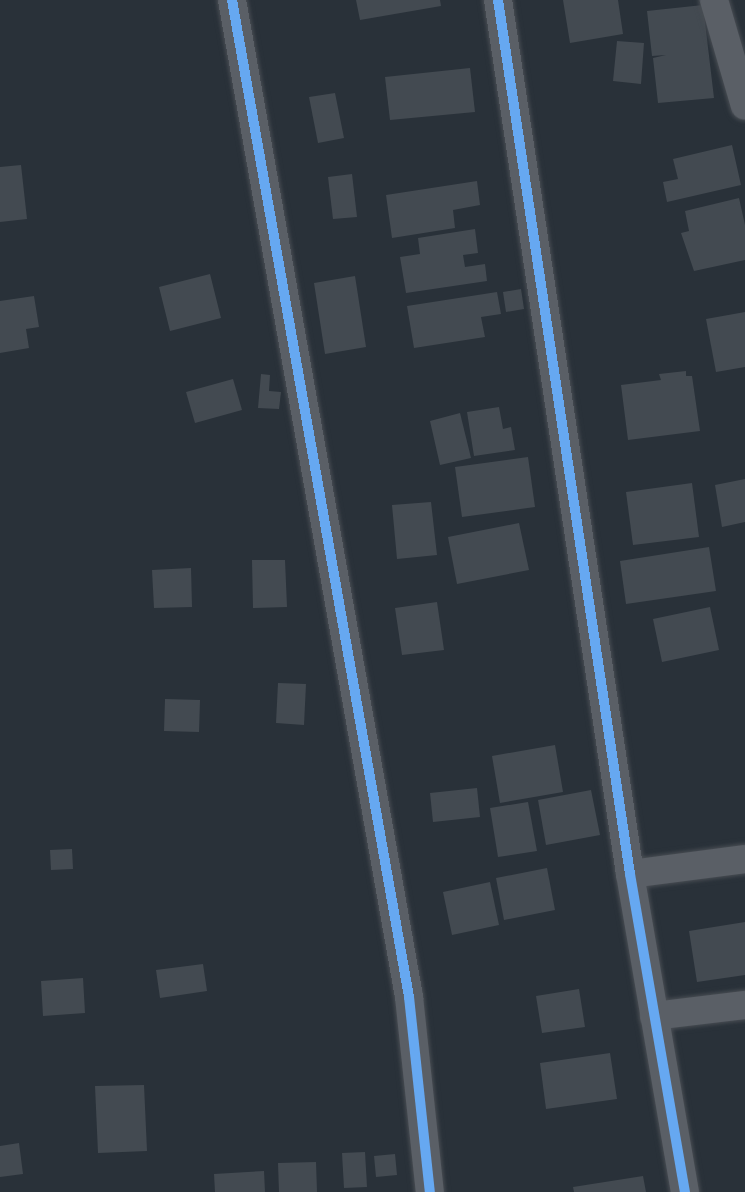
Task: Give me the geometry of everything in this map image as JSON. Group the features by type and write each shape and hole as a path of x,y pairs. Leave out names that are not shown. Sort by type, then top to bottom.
{"street":[{"path":"232,0 409,998 430,1192"},
{"path":"498,0 630,874 685,1192"},
{"path":"714,0 745,106"},
{"path":"630,874 745,859"},
{"path":"654,1016 745,1005"}],"building":[{"path":"356,0 440,0 441,6 360,20"},
{"path":"563,0 618,0 623,34 570,43"},
{"path":"703,5 714,98 658,103 653,58 666,55 652,56 647,11"},
{"path":"617,41 644,43 641,84 613,81"},
{"path":"470,68 475,112 390,120 385,77"},
{"path":"335,93 344,138 318,143 309,97"},
{"path":"732,145 741,185 667,202 663,182 678,179 673,159"},
{"path":"21,165 27,219 0,222 0,167"},
{"path":"352,174 357,217 333,219 328,177"},
{"path":"477,181 480,205 453,210 455,228 392,238 386,195"},
{"path":"739,198 745,225 745,260 694,271 681,233 689,231 685,211"},
{"path":"475,229 478,253 463,255 465,267 485,264 487,281 406,293 400,257 420,254 418,238"},
{"path":"210,274 221,318 170,331 159,287"},
{"path":"355,276 366,347 325,354 314,283"},
{"path":"521,289 524,309 506,312 503,292"},
{"path":"497,292 501,314 481,317 485,337 414,348 407,306"},
{"path":"34,296 39,327 26,329 29,348 0,353 0,301"},
{"path":"745,312 745,367 716,372 706,319"},
{"path":"686,371 686,376 692,376 700,431 628,440 621,385 661,380 659,374"},
{"path":"261,374 270,375 269,391 281,392 279,409 258,408"},
{"path":"233,379 242,410 195,423 186,392"},
{"path":"499,407 503,429 511,427 515,450 474,456 467,412"},
{"path":"460,413 471,458 440,465 430,421"},
{"path":"528,457 535,507 462,517 455,467"},
{"path":"745,479 745,522 722,527 715,485"},
{"path":"692,483 699,537 633,545 626,492"},
{"path":"431,502 437,555 397,559 392,505"},
{"path":"519,523 529,570 457,584 448,537"},
{"path":"709,547 716,591 626,604 620,561"},
{"path":"252,560 285,560 287,607 253,608"},
{"path":"191,568 192,607 154,608 152,570"},
{"path":"437,602 444,650 402,655 395,608"},
{"path":"710,607 719,650 662,662 653,619"},
{"path":"278,683 306,684 304,725 276,723"},
{"path":"165,699 200,700 199,732 164,731"},
{"path":"555,745 563,792 500,803 492,756"},
{"path":"477,788 480,817 433,822 430,793"},
{"path":"591,790 600,835 546,845 538,800"},
{"path":"528,802 537,851 498,857 490,808"},
{"path":"72,849 73,869 51,870 50,850"},
{"path":"547,868 555,910 504,920 496,878"},
{"path":"490,882 499,925 452,935 443,892"},
{"path":"745,922 745,975 697,982 689,931"},
{"path":"203,964 207,991 160,998 156,970"},
{"path":"83,978 85,1013 43,1016 41,981"},
{"path":"579,989 585,1027 542,1033 536,996"},
{"path":"610,1053 617,1099 546,1109 540,1063"},
{"path":"144,1085 147,1151 98,1153 95,1086"},
{"path":"19,1143 23,1174 0,1177 0,1146"},
{"path":"365,1152 367,1187 344,1188 342,1153"},
{"path":"395,1154 397,1175 376,1177 374,1156"},
{"path":"316,1162 317,1192 279,1192 278,1163"},
{"path":"264,1171 265,1192 215,1192 214,1174"},
{"path":"643,1176 646,1192 574,1192 573,1187"}],"cycle path":[{"path":"232,0 409,997 430,1192"},
{"path":"498,0 630,874 685,1192"}]}
